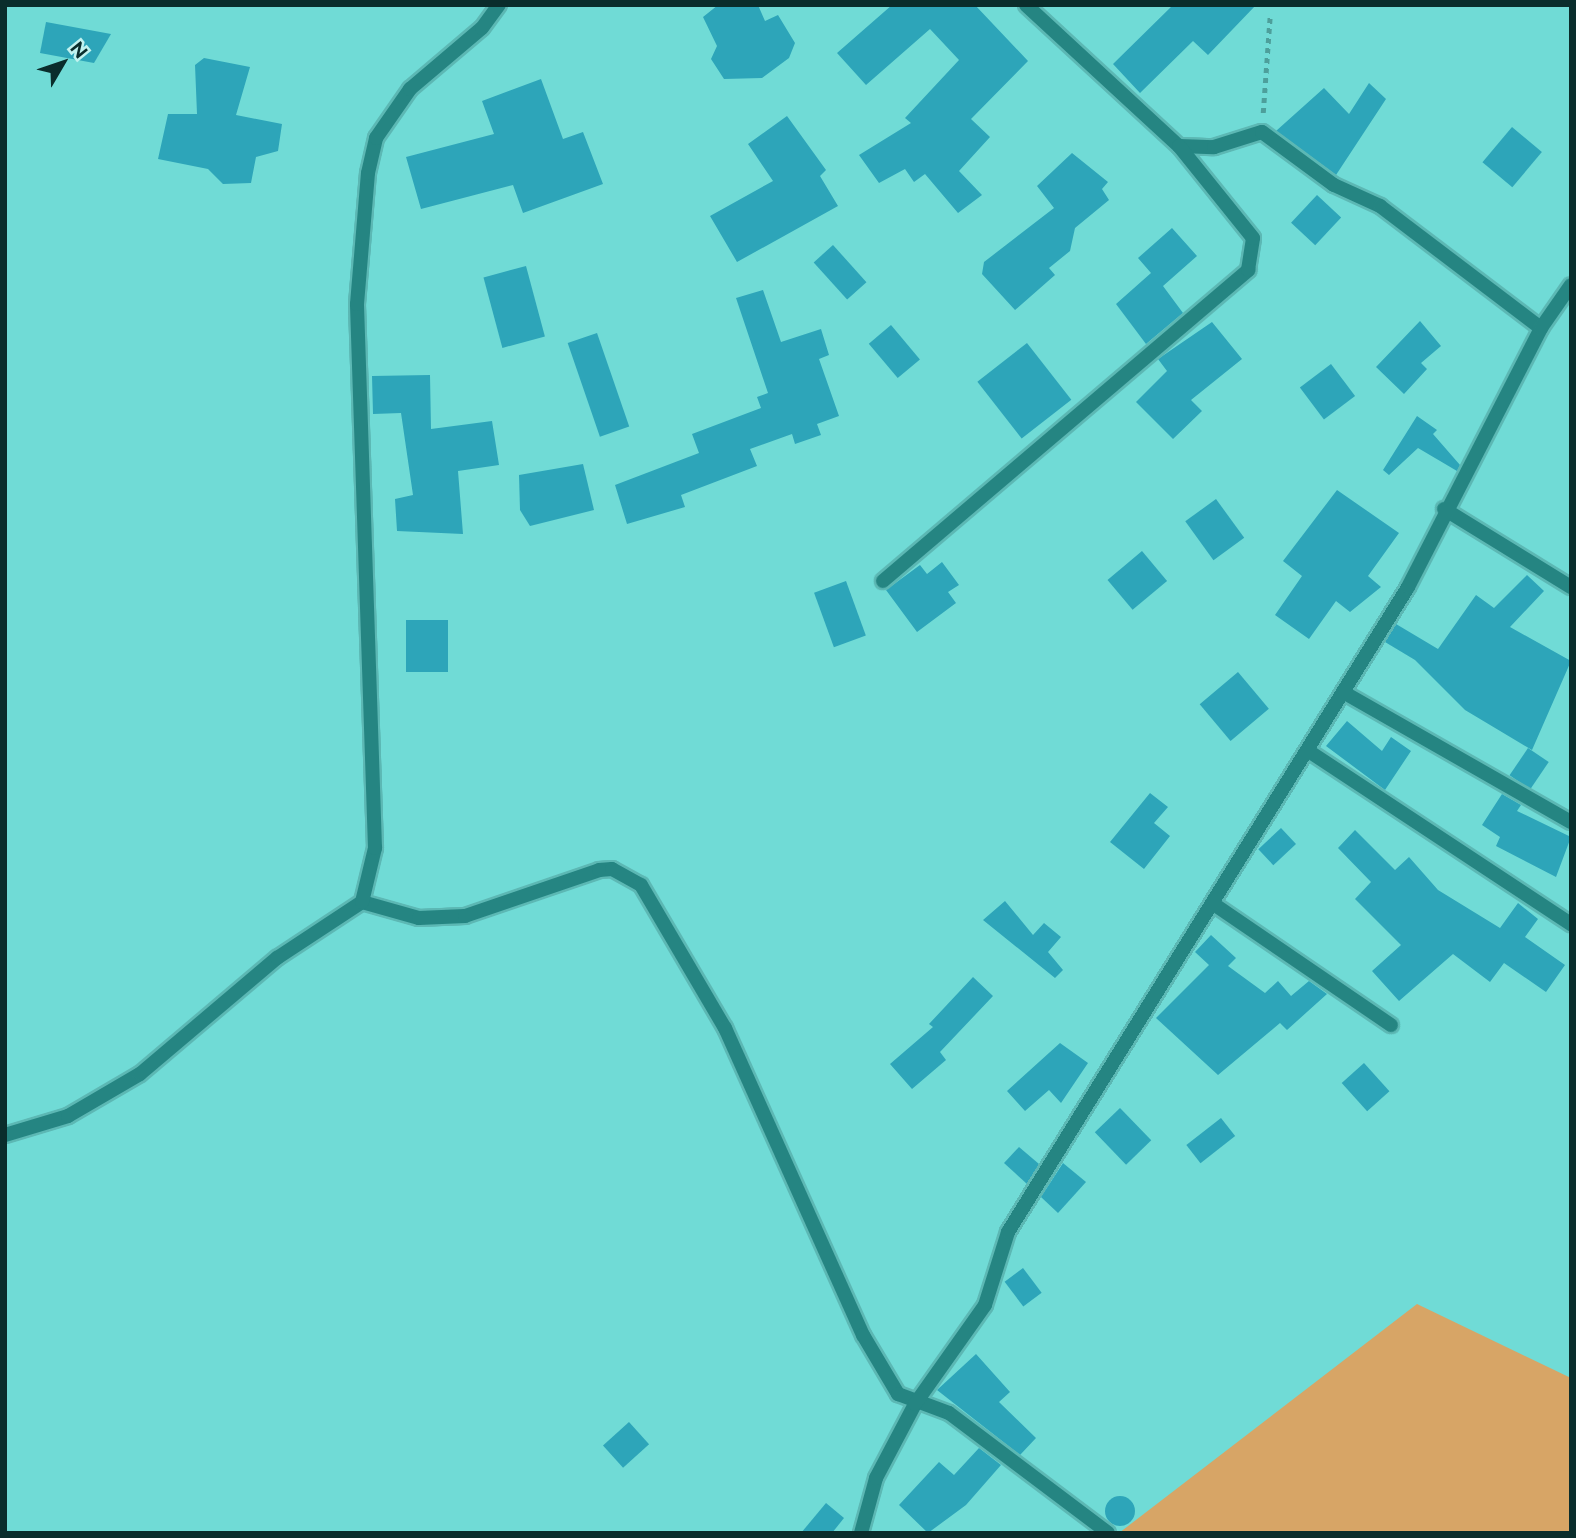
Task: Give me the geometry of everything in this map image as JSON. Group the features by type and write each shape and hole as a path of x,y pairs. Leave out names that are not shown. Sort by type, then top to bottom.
{"street":[{"path":"5,1135 68,1115 140,1074 277,958 362,902 375,835 356,304 368,173 376,138 410,89 482,28 499,5"},
{"path":"883,581 1248,270 1254,238 1179,146 1026,5"},
{"path":"1179,146 1214,147 1262,132 1334,185 1380,205 1541,328"},
{"path":"861,1533 876,1478 915,1404 985,1305 1008,1232 1310,752 1343,692 1408,587 1444,509 1541,328 1571,285"},
{"path":"1444,509 1571,587"},
{"path":"1343,692 1571,822"},
{"path":"1310,752 1571,925"},
{"path":"362,902 419,918 465,916 599,870 612,869 641,885 725,1028 863,1335 898,1394 915,1404 948,1413 1108,1533"},
{"path":"1215,905 1391,1025"}],"path":[{"path":"1262,132 1270,16"}],"shaded area":[{"path":"1417,1304 1571,1378 1571,1533 1119,1533"}],"building":[{"path":"718,5 758,5 765,21 778,15 795,43 789,58 762,78 724,79 711,59 717,46 703,17"},
{"path":"892,5 975,5 1028,61 971,119 990,137 959,171 982,195 958,213 925,174 914,182 905,169 879,183 859,155 911,123 905,118 959,60 930,29 866,85 837,53"},
{"path":"1173,5 1256,5 1208,55 1193,41 1140,93 1113,64"},
{"path":"46,22 111,34 94,63 40,53"},
{"path":"204,58 250,67 236,115 282,124 278,151 256,157 251,183 223,184 208,169 158,159 168,114 197,114 195,65"},
{"path":"541,79 563,139 583,132 603,184 523,213 513,185 421,209 406,157 494,134 482,101"},
{"path":"1369,83 1386,99 1336,175 1276,131 1324,88 1349,114"},
{"path":"787,116 826,170 820,176 838,206 737,262 710,216 773,181 748,144"},
{"path":"1512,127 1542,152 1512,187 1482,162"},
{"path":"1072,153 1108,182 1102,189 1109,200 1075,228 1070,251 1049,268 1055,275 1015,310 982,274 984,262 1054,208 1037,186"},
{"path":"1317,195 1341,218 1315,245 1291,223"},
{"path":"1172,228 1197,256 1163,286 1183,313 1146,344 1116,304 1151,273 1138,258"},
{"path":"833,245 866,282 847,300 814,262"},
{"path":"526,266 545,337 502,348 483,277"},
{"path":"763,290 781,342 821,329 829,355 819,359 839,416 817,424 821,435 795,444 792,434 750,449 757,466 681,495 685,507 627,524 615,485 699,453 692,434 761,408 757,397 768,393 736,298"},
{"path":"1420,321 1441,346 1421,363 1427,369 1404,394 1376,367"},
{"path":"1212,322 1242,359 1191,400 1202,411 1173,439 1136,402 1167,371 1158,359"},
{"path":"891,325 920,359 898,378 869,344"},
{"path":"597,333 629,427 600,437 568,343"},
{"path":"1027,343 1071,400 1022,439 977,382"},
{"path":"1331,364 1355,396 1324,419 1300,387"},
{"path":"430,375 431,429 492,421 499,465 458,471 463,534 397,531 395,499 413,495 401,413 373,414 372,376"},
{"path":"1417,416 1437,430 1433,434 1460,465 1457,471 1418,448 1389,475 1383,470"},
{"path":"583,464 594,510 530,526 520,510 519,475"},
{"path":"1337,490 1399,533 1368,576 1381,587 1350,612 1336,601 1309,639 1275,615 1302,576 1283,561"},
{"path":"1216,499 1244,538 1213,560 1185,521"},
{"path":"1142,551 1167,581 1133,610 1108,580"},
{"path":"942,562 959,585 948,592 956,603 917,632 886,590 920,565 927,574"},
{"path":"1527,575 1544,591 1510,627 1571,661 1532,750 1465,710 1415,660 1385,642 1396,624 1438,649 1476,595 1494,608"},
{"path":"846,581 866,636 834,647 814,593"},
{"path":"406,620 448,620 448,672 406,672"},
{"path":"1238,672 1269,709 1231,741 1200,704"},
{"path":"1347,721 1382,751 1391,737 1411,751 1385,790 1326,746"},
{"path":"1528,748 1549,762 1530,789 1510,775"},
{"path":"1150,793 1168,807 1154,823 1170,836 1144,869 1110,842"},
{"path":"1502,794 1521,805 1517,811 1571,837 1556,877 1496,846 1500,837 1482,825"},
{"path":"1281,828 1296,844 1273,865 1258,849"},
{"path":"1355,830 1395,870 1409,857 1438,890 1500,928 1518,903 1538,919 1525,937 1565,965 1546,992 1504,963 1490,982 1453,954 1399,1001 1372,971 1401,945 1355,899 1371,882 1338,848"},
{"path":"1005,901 1033,935 1044,923 1061,937 1048,952 1063,970 1055,978 983,920"},
{"path":"1211,935 1236,958 1228,966 1265,993 1278,981 1291,996 1309,981 1327,994 1287,1030 1280,1023 1218,1075 1156,1018 1209,965 1195,952"},
{"path":"973,977 993,996 940,1052 946,1060 912,1089 890,1064 933,1027 929,1024"},
{"path":"1060,1043 1088,1063 1061,1103 1049,1090 1025,1111 1007,1091"},
{"path":"1364,1063 1389,1091 1367,1111 1342,1083"},
{"path":"1120,1108 1151,1140 1126,1165 1095,1132"},
{"path":"1221,1118 1235,1136 1200,1163 1186,1145"},
{"path":"1019,1147 1039,1164 1027,1184 1004,1163"},
{"path":"1063,1163 1086,1182 1058,1213 1041,1197"},
{"path":"1023,1268 1042,1293 1023,1307 1005,1282"},
{"path":"976,1354 1010,1392 999,1402 1036,1438 1020,1455 937,1390"},
{"path":"629,1422 649,1444 623,1468 603,1445"},
{"path":"979,1448 1001,1465 966,1505 928,1533 899,1505 939,1462 954,1475"},
{"path":"1120,1496 1131,1500 1135,1511 1131,1522 1120,1526 1109,1522 1105,1511 1109,1500"},
{"path":"826,1503 844,1518 832,1533 801,1533"}]}
